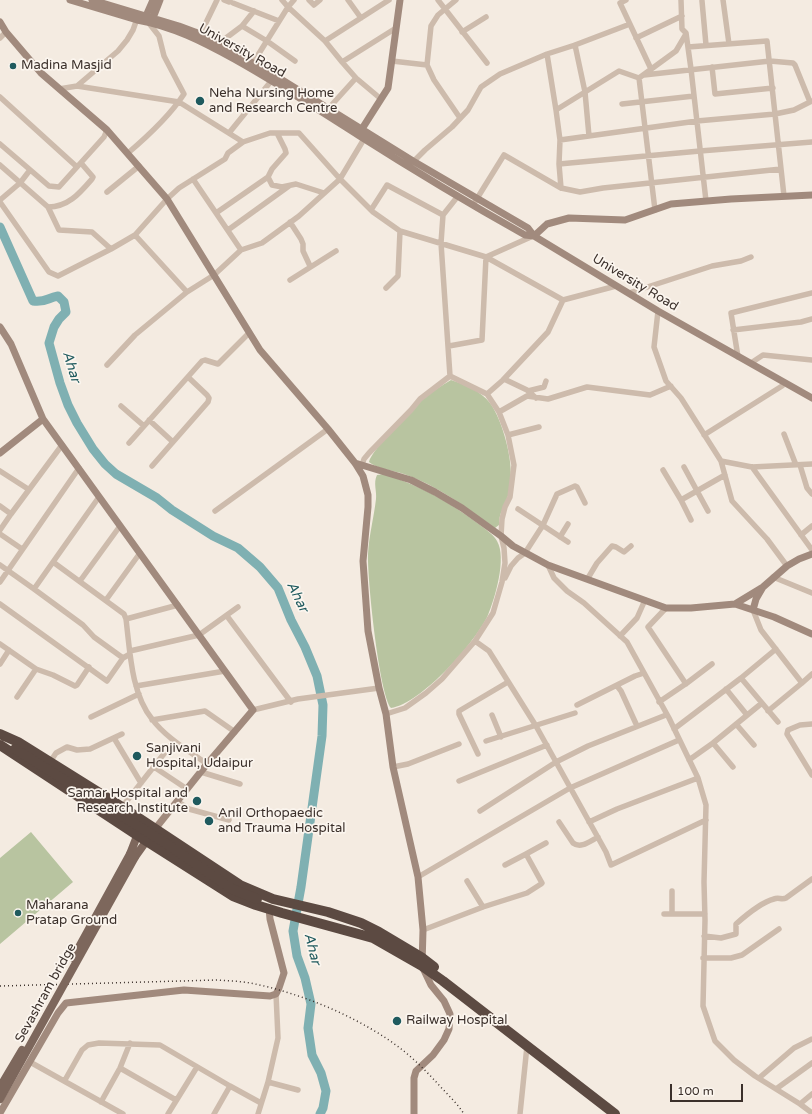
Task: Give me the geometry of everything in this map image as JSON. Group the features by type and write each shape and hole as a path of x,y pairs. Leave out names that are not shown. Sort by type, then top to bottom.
{"highway":[{"path":"0,740 18,742 122,807 240,885 273,899"},
{"path":"0,740 166,844 232,889 257,899 269,908"},
{"path":"0,740 121,825 233,896 282,913 373,938 436,968 443,981 616,1114"},
{"path":"257,899 284,901 340,915 361,923 379,932 422,962"}],"main road":[{"path":"132,856 137,835 143,821"},
{"path":"121,825 128,832 132,842 132,856"},
{"path":"132,856 147,841 155,829"},
{"path":"132,856 153,848 164,852"},
{"name":"Sevashram bridge","path":"0,1087 132,856"},
{"name":"Sevashram bridge","path":"0,1099 132,856"}],"street":[{"name":"University Road","path":"70,0 138,17 149,18 200,34 253,63 328,109 361,134"},
{"name":"University Road","path":"92,0 138,17"},
{"path":"128,153 144,139 179,102 184,94 164,56 159,36 149,18 153,0"},
{"path":"149,18 160,0"},
{"path":"200,34 217,0"},
{"path":"224,0 229,2 231,1 280,21"},
{"path":"282,0 288,8 326,41 356,78 381,99"},
{"path":"253,63 294,0"},
{"path":"309,0 314,6 320,0"},
{"path":"348,0 361,18"},
{"path":"326,41 389,0"},
{"path":"107,365 134,335 186,292 214,275 242,250 262,243 290,222 340,179 361,134 388,88 400,0"},
{"path":"438,0 487,63"},
{"path":"456,0 444,8 431,26 427,65 434,80 460,118"},
{"path":"626,0 620,3 651,69"},
{"path":"681,0 682,28 686,33 688,47 706,201"},
{"path":"723,0 729,44"},
{"path":"702,1 706,45"},
{"path":"218,44 242,26 254,10"},
{"path":"636,38 682,16"},
{"path":"77,86 118,51 133,30 138,17"},
{"path":"462,32 486,17"},
{"name":"University Road","path":"149,18 192,37 272,80 475,202 528,228 534,236 658,311 812,398"},
{"path":"0,22 6,32 41,73 107,130 167,198 260,350 358,464 363,476 368,495 363,561 368,631 379,688 386,714 393,767 418,877 423,930 422,962 431,985 444,1001 450,1014 449,1029 444,1040 433,1055 416,1071 414,1078 414,1114"},
{"path":"411,164 452,127 468,110 481,87 490,80 500,74 547,54 630,24"},
{"path":"242,26 267,41 295,61"},
{"path":"342,62 396,28"},
{"path":"0,38 6,32"},
{"path":"641,77 676,51 686,33"},
{"path":"688,47 768,41 784,196"},
{"path":"574,45 585,92 590,136"},
{"path":"547,54 560,140 559,164 561,188"},
{"path":"392,61 427,65"},
{"path":"556,110 619,71 641,77 691,69 770,61 793,63 811,102 794,110 775,114 697,121 560,140"},
{"path":"712,67 715,94 773,88"},
{"path":"641,77 642,102 655,210"},
{"path":"328,109 356,78"},
{"path":"229,133 272,80"},
{"path":"59,89 77,86 179,102 243,142"},
{"path":"622,104 694,96"},
{"path":"0,97 93,177 75,197 64,205 59,207 48,207"},
{"path":"0,144 49,186 59,187 104,137 107,130"},
{"path":"30,170 20,183 0,201 49,272 58,276 135,235 167,198 179,188 225,159 228,153 243,142 270,133 277,133 299,134 371,210 400,231 486,257 563,300 616,286"},
{"path":"216,213 268,177 286,153 277,133"},
{"path":"559,164 812,142"},
{"path":"475,202 504,155 561,188 580,192 781,169"},
{"name":"University Road","path":"411,164 458,196 475,202"},
{"path":"0,165 48,207 59,230 92,232 111,249"},
{"path":"107,192 139,166"},
{"path":"268,177 272,185 282,187 296,184 324,194"},
{"path":"193,179 242,250"},
{"path":"371,210 388,185 443,215"},
{"path":"228,230 289,186"},
{"path":"450,376 449,346 440,243 443,215 458,196"},
{"path":"486,257 534,236 547,224 569,218 625,220 672,204 784,196 812,196"},
{"path":"290,222 301,239 303,251 310,266"},
{"path":"386,288 398,276 400,231"},
{"path":"135,235 186,292"},
{"path":"290,280 336,251"},
{"path":"449,346 482,340 486,257"},
{"path":"629,293 712,266 741,261 751,257"},
{"path":"738,357 730,313 812,293"},
{"path":"487,394 504,379 548,332 563,300"},
{"path":"658,311 654,347 666,381 681,398 721,461 732,500 768,539 787,566"},
{"path":"733,330 801,322 812,319"},
{"path":"0,327 11,344 43,419 253,710"},
{"path":"129,443 202,361 206,360 218,364 249,333"},
{"name":"University Road","path":"724,349 749,367 812,403"},
{"path":"751,363 763,355 812,360"},
{"path":"386,714 405,708 442,680 475,641 493,613 502,582 505,562 501,536 502,519 505,507 510,497 514,465 508,435 499,412 487,394 450,376"},
{"path":"358,464 420,399 450,376"},
{"path":"152,466 208,402 209,398 188,377"},
{"path":"504,379 528,391 536,398"},
{"path":"528,391 544,387 546,381"},
{"path":"499,412 527,396 548,399 588,387 650,395 671,386"},
{"path":"704,434 782,386"},
{"path":"121,406 144,426"},
{"path":"0,453 43,419"},
{"path":"149,420 173,442"},
{"path":"508,435 539,427"},
{"path":"215,511 328,429"},
{"path":"784,434 807,488 812,494"},
{"path":"0,530 28,489 62,445"},
{"path":"721,461 752,467 812,464"},
{"path":"358,464 411,480 435,492 462,508 525,554 548,565 588,578 666,608 691,608 735,604 774,617 812,634"},
{"path":"684,467 708,511"},
{"path":"752,467 812,550"},
{"path":"0,582 79,468"},
{"path":"664,470 691,520"},
{"path":"0,471 28,489"},
{"path":"681,500 725,476"},
{"path":"502,582 511,566 518,558 525,554 543,525 557,494 575,486 577,487 585,503"},
{"path":"34,589 99,497"},
{"path":"0,506 11,514"},
{"path":"518,509 568,542"},
{"path":"560,537 568,524"},
{"path":"80,581 120,526"},
{"path":"801,534 812,526"},
{"path":"0,534 22,549"},
{"path":"588,578 597,563 612,546 616,547 622,552 631,546"},
{"path":"106,600 140,553"},
{"path":"735,604 763,587 787,566 812,554"},
{"path":"53,562 124,614 136,686 152,720 174,741 207,764"},
{"path":"0,565 83,625 94,638 123,658"},
{"path":"548,565 554,578 567,591 584,603 627,642 674,729 698,778 706,805 703,1006 715,1041 734,1060 812,1113"},
{"path":"773,577 812,594"},
{"path":"763,587 756,599 753,610 761,630 802,682"},
{"path":"620,636 638,618 645,600"},
{"path":"0,604 107,681 123,658 130,653 199,635 238,607"},
{"path":"126,619 178,605"},
{"path":"666,608 648,627 686,684"},
{"path":"227,616 291,702"},
{"path":"475,641 489,651 536,726 598,837 611,865 706,820"},
{"path":"0,644 36,669 75,686 89,667"},
{"path":"674,729 741,678 776,649"},
{"path":"0,664 9,650"},
{"path":"659,702 712,664"},
{"path":"17,697 36,669"},
{"path":"136,686 225,671"},
{"path":"577,705 644,673"},
{"path":"768,711 812,674"},
{"path":"741,678 778,722"},
{"path":"478,754 459,714 459,711 508,682"},
{"path":"617,686 621,691 637,726"},
{"path":"155,829 200,772 253,710 291,702 298,699 344,694 379,688"},
{"path":"726,689 747,715"},
{"path":"91,717 139,694"},
{"path":"689,760 713,744 762,704"},
{"path":"152,720 205,711 235,732"},
{"path":"486,741 575,713"},
{"path":"492,715 502,737"},
{"path":"480,811 556,762 588,746 666,715"},
{"path":"736,724 754,745"},
{"path":"812,724 800,725 788,730 787,734 812,775"},
{"path":"50,762 56,753 67,747 77,750 86,749 122,734"},
{"path":"114,738 141,782"},
{"path":"418,877 570,788 679,740"},
{"path":"122,807 174,741"},
{"path":"393,767 408,764 459,744"},
{"path":"713,744 734,767"},
{"path":"459,781 547,745"},
{"path":"154,767 187,789"},
{"path":"200,772 240,784"},
{"path":"589,822 698,778"},
{"path":"177,801 189,809 229,820"},
{"path":"559,822 573,844 580,846 598,837"},
{"path":"505,865 546,843"},
{"path":"423,930 483,907 527,893 541,884 542,883 526,854"},
{"path":"704,936 721,938 736,934 736,924 744,917 775,898 783,900 812,879"},
{"path":"467,881 483,907"},
{"path":"672,891 672,914"},
{"path":"258,1114 268,1082 278,1038 276,994 284,974 270,919 269,908"},
{"path":"664,914 705,914"},
{"path":"703,958 731,958 742,956 779,929"},
{"path":"2,1112 58,1013 66,1003 184,990 270,996 276,994"},
{"path":"759,1078 794,1048 812,1039"},
{"path":"65,1080 82,1050 88,1045 99,1043 160,1045 261,1103"},
{"path":"102,1102 120,1068 130,1044"},
{"path":"520,1114 527,1046"},
{"path":"30,1062 65,1080 123,1114"},
{"path":"776,1089 812,1063"},
{"path":"168,1114 197,1067"},
{"path":"120,1068 176,1100"},
{"path":"268,1082 298,1090"},
{"path":"214,1114 230,1086"},
{"path":"800,1104 812,1094"}],"green space":[{"path":"451,380 472,388 482,395 490,403 503,430 509,452 511,473 507,499 500,514 499,525 495,528 428,484 404,474 376,466 369,462 384,440 410,411 429,394"},
{"path":"384,474 410,483 434,495 469,517 496,539 500,548 501,557 497,589 491,608 482,627 460,655 432,684 417,696 403,704 391,708 382,681 378,659 368,566 368,554 376,499 375,481 377,475"},
{"name":"Maharana Pratap Ground","path":"31,832 73,882 0,944 0,858"}],"waterway":[{"name":"Ahar","path":"0,227 33,301 43,301 58,296 64,302 66,312 54,327 49,343 60,383 68,405 93,449 105,464 116,474 157,498 172,510 213,536 238,548 260,567 278,588 317,676 323,705 322,736 301,887 293,931 297,956 305,978 311,1004 308,1028 312,1055 321,1073 326,1091 323,1108 320,1114"}],"railway":[{"path":"0,986 217,980 246,982 270,987 332,1009 352,1018 389,1040 405,1052 422,1068 455,1102 464,1114"}],"place":[{"name":"Madina Masjid","path":"13,66"},
{"name":"Neha Nursing Home and Research Centre","path":"200,101"},
{"name":"Sanjivani Hospital, Udaipur","path":"137,756"},
{"name":"Samar Hospital and Research Institute","path":"197,801"},
{"name":"Anil Orthopaedic and Trauma Hospital","path":"209,821"},
{"name":"Maharana Pratap Ground","path":"18,913"},
{"name":"Railway Hospital","path":"397,1021"}]}
